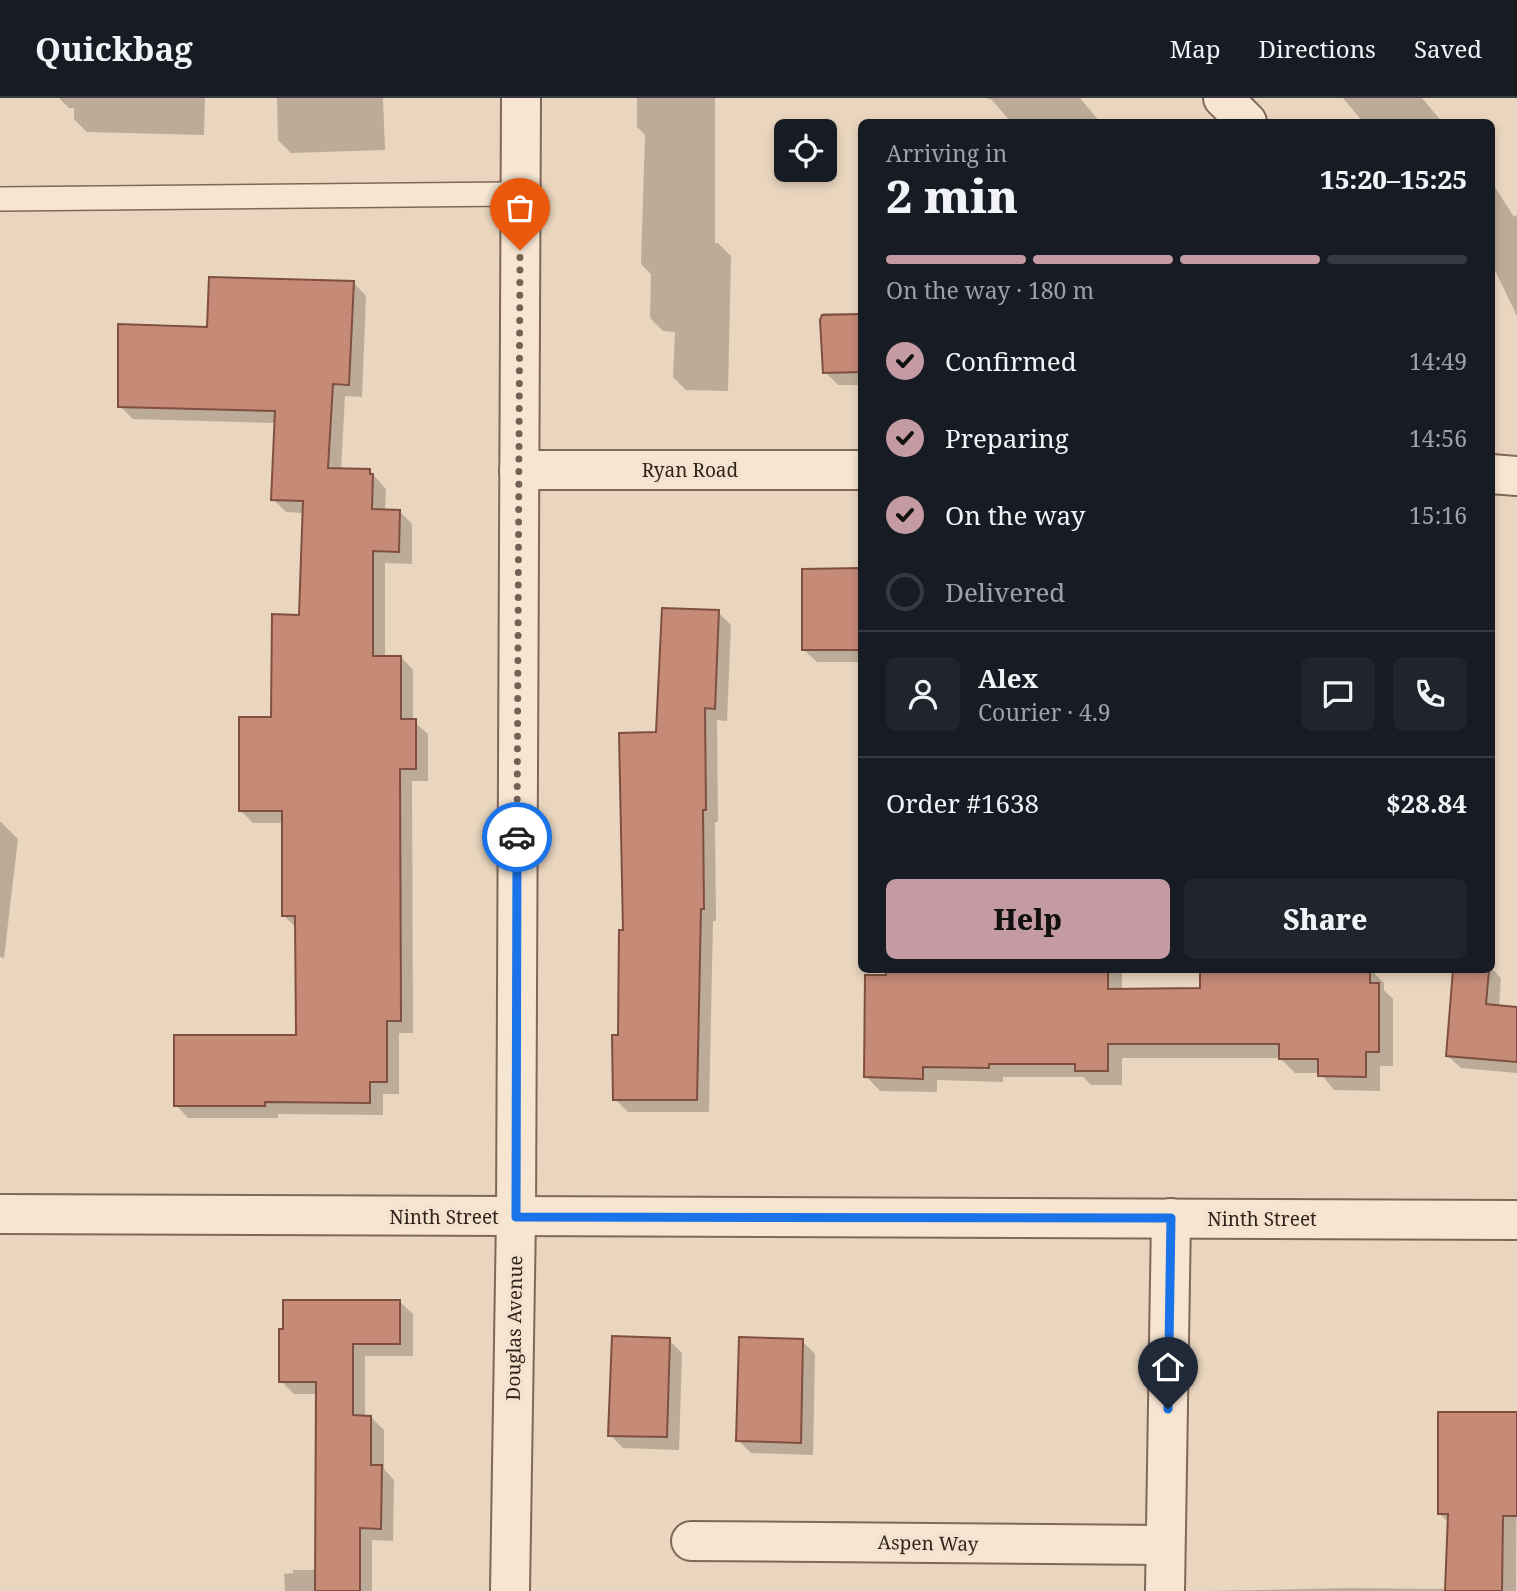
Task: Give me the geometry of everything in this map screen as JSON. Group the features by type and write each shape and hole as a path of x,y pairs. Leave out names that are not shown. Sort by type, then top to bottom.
{"street":[{"name":"Douglas Avenue","path":"510,1591 516,1217 521,98"},
{"path":"1223,98 1244,119"},
{"name":"Ryan Road","path":"519,470 858,470"},
{"path":"1495,474 1517,476"},
{"name":"Ninth Street","path":"0,1214 1517,1220"},
{"path":"1166,1591 1171,1218"},
{"name":"Aspen Way","path":"691,1541 1165,1545"}],"lane":[{"path":"0,199 520,194"}],"building":[{"path":"209,277 354,281 349,385 333,384 328,468 370,469 370,474 373,474 372,509 400,510 399,552 373,551 373,656 401,656 401,719 416,719 416,769 400,769 401,1021 387,1021 387,1082 370,1082 370,1103 265,1102 265,1106 174,1106 174,1035 296,1035 295,916 282,916 282,811 239,811 239,717 271,717 272,614 299,615 303,501 271,500 275,411 118,407 118,324 207,327"},
{"path":"858,314 858,372 823,373 822,315"},
{"path":"858,568 858,650 802,650 802,569"},
{"path":"662,608 719,610 715,709 705,708 704,909 701,909 697,1100 613,1100 612,1035 618,1035 619,930 623,930 619,733 656,732"},
{"path":"1108,973 1108,989 1200,988 1200,973 1370,973 1370,983 1379,983 1379,1052 1366,1052 1366,1077 1318,1076 1318,1059 1279,1059 1279,1044 1108,1044 1108,1071 1075,1071 1075,1064 989,1064 989,1068 923,1067 923,1079 864,1077 865,975"},
{"path":"1453,973 1489,973 1486,1004 1517,1007 1517,1062 1446,1056"},
{"path":"283,1300 400,1300 400,1344 353,1344 353,1415 371,1416 371,1465 382,1465 381,1529 360,1528 360,1591 315,1591 316,1382 279,1382 279,1329 283,1329"},
{"path":"612,1336 670,1338 667,1437 608,1436"},
{"path":"739,1337 803,1339 801,1443 736,1441"},
{"path":"1438,1412 1517,1412 1517,1516 1503,1516 1502,1591 1445,1591 1448,1514 1438,1514"}],"way so far":[{"path":"517,837 520,250"}],"route":[{"path":"517,837 516,1217 1171,1218 1168,1409"}]}
